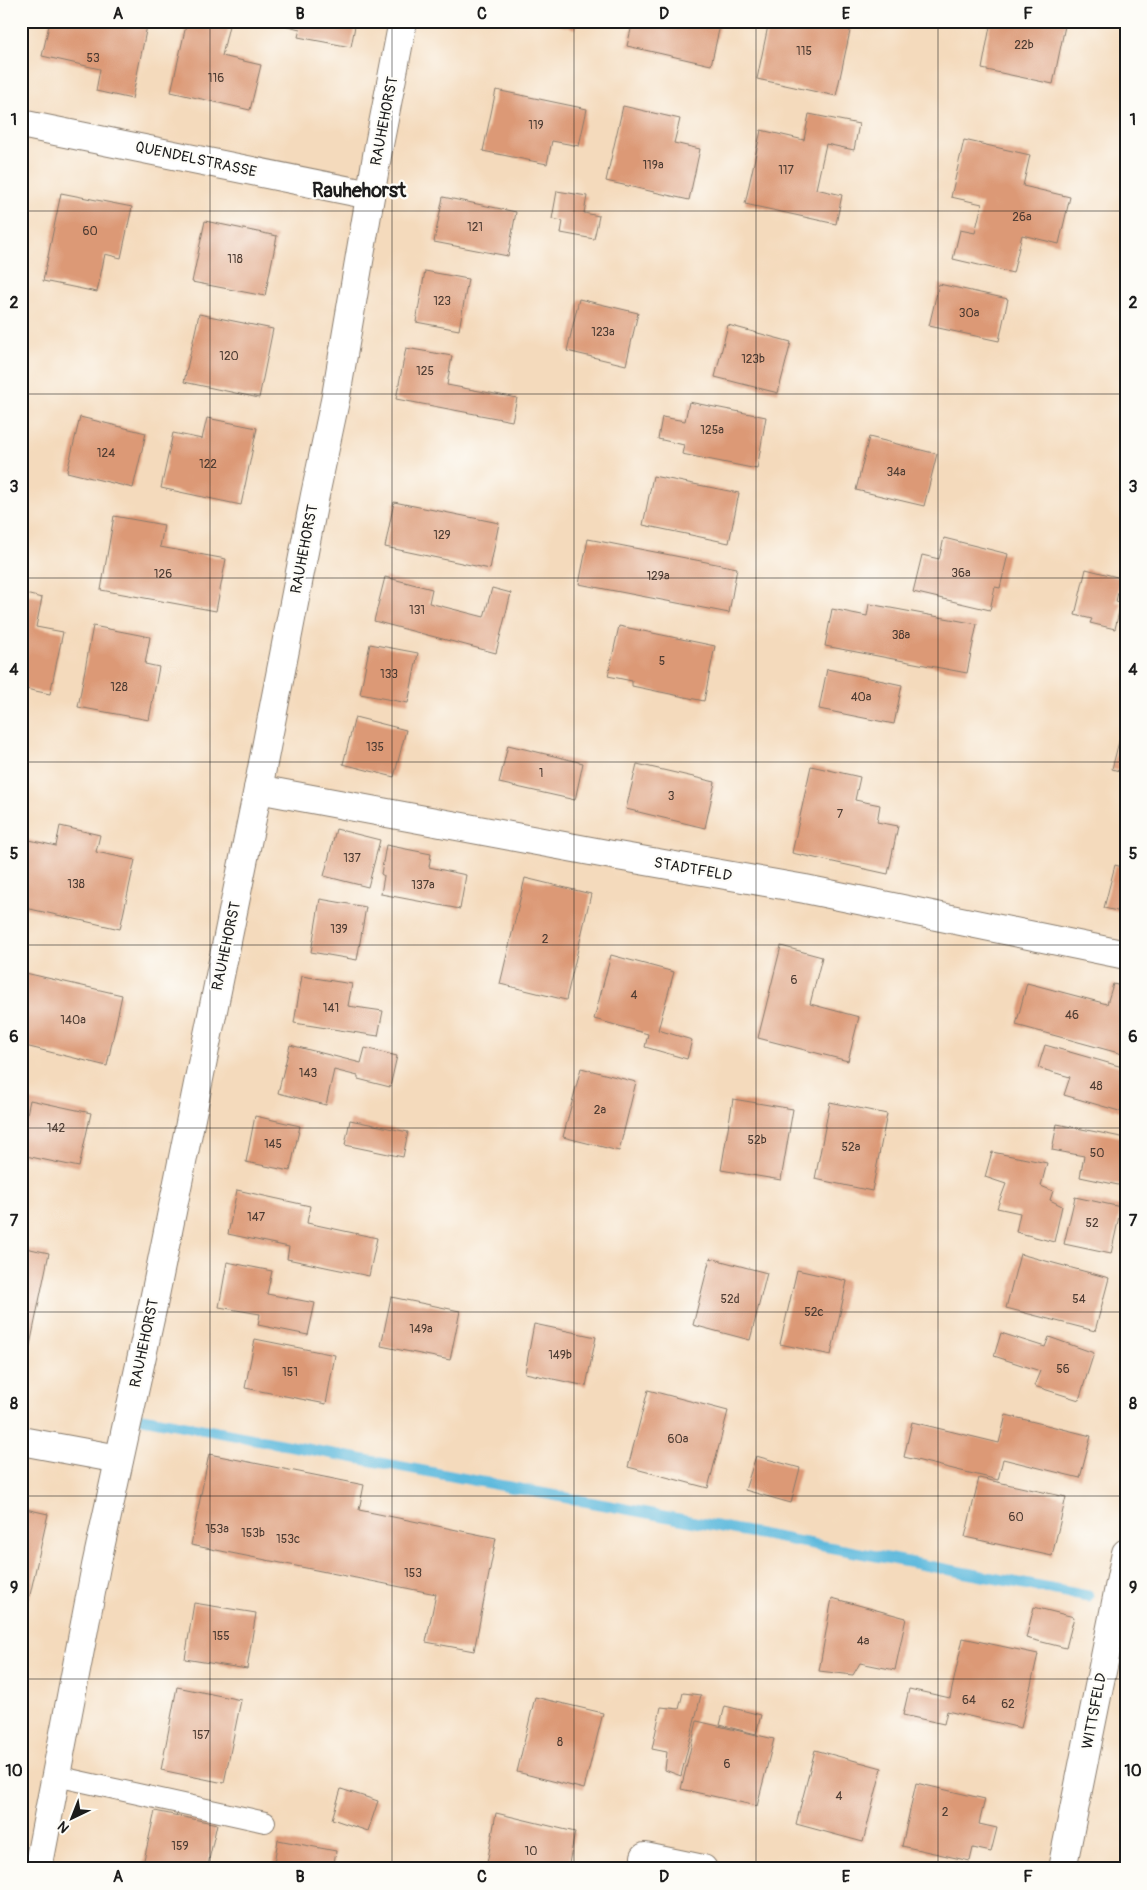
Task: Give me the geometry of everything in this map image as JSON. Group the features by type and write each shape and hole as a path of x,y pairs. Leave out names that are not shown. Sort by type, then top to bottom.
{"street":[{"name":"RAUHEHORST","path":"38,1869 96,1566 153,1304 336,396 370,195 403,21"},
{"name":"QUENDELSTRASSE","path":"21,124 370,195"},
{"name":"STADTFELD","path":"258,789 603,853 805,888 1126,955"},
{"path":"21,1441 119,1459"},
{"name":"WITTSFELD","path":"1062,1869 1126,1553"},
{"path":"645,1857 703,1869"}],"lane":[{"path":"56,1776 265,1822"}],"building":[{"path":"50,21 148,21 132,99 96,91 100,69 42,56"},
{"path":"187,21 230,21 222,56 261,65 250,110 171,92"},
{"path":"268,21 356,21 351,47 298,37 300,29"},
{"path":"543,21 577,21 576,29"},
{"path":"633,21 721,21 711,65 627,46"},
{"path":"769,21 852,22 836,96 757,79"},
{"path":"991,21 1066,21 1053,84 982,69"},
{"path":"496,90 587,109 579,146 552,141 547,164 483,151"},
{"path":"623,106 680,119 674,143 700,149 689,200 606,181"},
{"path":"809,114 859,124 854,150 826,144 816,189 842,195 836,224 745,204 761,130 804,140"},
{"path":"964,140 1030,155 1023,186 1070,197 1059,244 1022,235 1013,273 953,259 960,230 975,233 982,204 951,197"},
{"path":"557,191 587,196 584,213 599,216 594,239 561,233 563,221 552,219"},
{"path":"61,193 132,207 121,258 105,254 97,292 43,281"},
{"path":"443,197 516,212 508,256 434,242"},
{"path":"205,221 277,236 265,296 192,282"},
{"path":"425,271 468,279 459,330 416,322"},
{"path":"939,284 1008,299 999,341 929,326"},
{"path":"579,299 638,313 626,365 567,351"},
{"path":"199,314 273,329 259,398 184,382"},
{"path":"728,325 791,342 778,393 715,377"},
{"path":"406,348 452,356 447,385 517,398 512,421 396,399"},
{"path":"689,402 766,417 757,469 682,454 684,445 658,439 662,417 685,421"},
{"path":"80,417 146,433 133,488 67,472"},
{"path":"207,418 257,428 241,505 161,488 173,433 202,439"},
{"path":"869,437 937,454 924,506 856,490"},
{"path":"653,476 739,493 729,543 643,525"},
{"path":"394,502 499,523 490,569 385,547"},
{"path":"114,516 164,525 160,547 226,559 216,611 101,590"},
{"path":"944,538 1008,554 1000,588 995,587 990,610 913,592 922,555 939,559"},
{"path":"588,539 737,568 729,613 579,584"},
{"path":"1086,569 1121,578 1116,602 1121,603 1115,629 1090,623 1092,619 1075,615"},
{"path":"385,577 432,589 429,603 484,617 492,588 511,593 496,653 374,621"},
{"path":"21,593 42,598 36,627 63,632 50,694 21,688"},
{"path":"869,604 977,624 967,673 825,646 832,609 867,616"},
{"path":"93,626 150,637 145,664 159,667 149,720 78,707"},
{"path":"619,626 715,646 704,701 632,686 632,681 608,676"},
{"path":"370,644 418,653 408,703 360,694"},
{"path":"827,669 902,685 894,724 819,709"},
{"path":"355,717 406,730 394,777 343,764"},
{"path":"1123,726 1126,727 1126,773 1112,769"},
{"path":"508,745 583,763 575,800 499,783"},
{"path":"637,764 715,782 705,828 626,809"},
{"path":"811,766 860,777 855,800 880,805 877,822 898,826 888,874 792,853"},
{"path":"60,826 100,835 96,852 135,860 120,929 21,907 21,857 25,839 56,846"},
{"path":"336,829 380,840 368,887 324,876"},
{"path":"386,845 431,854 429,867 466,875 460,909 381,894 384,876 381,874"},
{"path":"1115,865 1126,868 1126,913 1104,908"},
{"path":"525,878 591,894 566,1000 500,984"},
{"path":"320,899 366,907 357,960 311,952"},
{"path":"781,946 822,957 810,1004 859,1017 848,1061 758,1038"},
{"path":"611,955 674,972 658,1030 692,1040 687,1059 645,1047 648,1034 594,1019"},
{"path":"21,972 122,995 107,1066 21,1045"},
{"path":"302,976 352,984 348,1006 383,1011 378,1036 294,1023"},
{"path":"1027,983 1107,1004 1113,984 1126,987 1126,1055 1016,1025"},
{"path":"290,1045 361,1063 365,1048 397,1056 390,1087 358,1079 358,1076 334,1070 326,1105 278,1093"},
{"path":"1045,1045 1126,1068 1126,1113 1064,1095 1070,1077 1038,1068"},
{"path":"581,1068 636,1082 619,1151 563,1137"},
{"path":"733,1099 793,1109 781,1180 721,1170"},
{"path":"30,1100 91,1113 79,1167 21,1155 21,1142"},
{"path":"830,1102 887,1114 872,1191 815,1179"},
{"path":"255,1116 300,1126 290,1171 246,1162"},
{"path":"350,1120 408,1132 403,1157 345,1145"},
{"path":"1057,1124 1126,1138 1126,1171 1123,1186 1080,1177 1084,1156 1052,1150"},
{"path":"992,1152 1047,1163 1041,1186 1053,1191 1050,1200 1062,1206 1054,1242 1016,1232 1020,1213 997,1208 1006,1184 985,1177"},
{"path":"237,1190 310,1206 307,1223 377,1238 369,1276 287,1259 289,1247 228,1234"},
{"path":"1075,1197 1121,1207 1111,1254 1064,1244"},
{"path":"21,1247 49,1253 29,1350 21,1348"},
{"path":"1020,1254 1109,1278 1095,1331 1006,1308"},
{"path":"710,1258 767,1273 750,1340 693,1325"},
{"path":"227,1262 272,1271 267,1294 315,1303 308,1335 258,1325 260,1314 219,1307"},
{"path":"797,1270 847,1281 831,1355 780,1344"},
{"path":"391,1297 460,1311 450,1360 381,1346"},
{"path":"534,1324 596,1337 586,1386 525,1373"},
{"path":"1001,1333 1045,1347 1049,1337 1094,1353 1079,1400 1034,1386 1040,1371 994,1356"},
{"path":"255,1339 335,1355 326,1404 245,1388"},
{"path":"648,1390 728,1411 708,1488 628,1467"},
{"path":"1006,1415 1091,1436 1080,1478 1003,1459 998,1480 904,1457 912,1422 999,1443"},
{"path":"209,1454 364,1485 359,1510 496,1538 474,1651 426,1642 436,1594 191,1545"},
{"path":"756,1456 800,1468 791,1503 745,1490"},
{"path":"979,1478 1066,1497 1052,1556 965,1537"},
{"path":"21,1508 48,1514 24,1622 21,1621"},
{"path":"832,1598 906,1618 895,1670 860,1663 853,1675 819,1671"},
{"path":"194,1603 256,1613 247,1669 185,1659"},
{"path":"1034,1607 1074,1617 1066,1648 1026,1638"},
{"path":"963,1638 1038,1654 1021,1728 947,1711 944,1724 903,1715 909,1689 950,1698"},
{"path":"177,1687 241,1700 224,1783 161,1770"},
{"path":"683,1693 701,1695 681,1776 665,1770 667,1752 652,1749 661,1707 679,1709"},
{"path":"535,1697 603,1713 584,1789 517,1772"},
{"path":"725,1706 761,1715 756,1734 720,1725"},
{"path":"697,1721 774,1739 757,1806 681,1789"},
{"path":"815,1750 882,1768 863,1842 796,1824"},
{"path":"916,1783 985,1799 979,1824 997,1828 991,1852 973,1848 970,1861 902,1846"},
{"path":"341,1789 378,1801 368,1831 332,1819"},
{"path":"155,1811 217,1824 207,1869 142,1869"},
{"path":"496,1813 575,1832 568,1869 486,1869"},
{"path":"278,1840 336,1851 333,1869 273,1869"}],"waterway":[{"path":"143,1418 1088,1596"}],"district":[{"name":"Rauhehorst","path":"359,190"}]}
